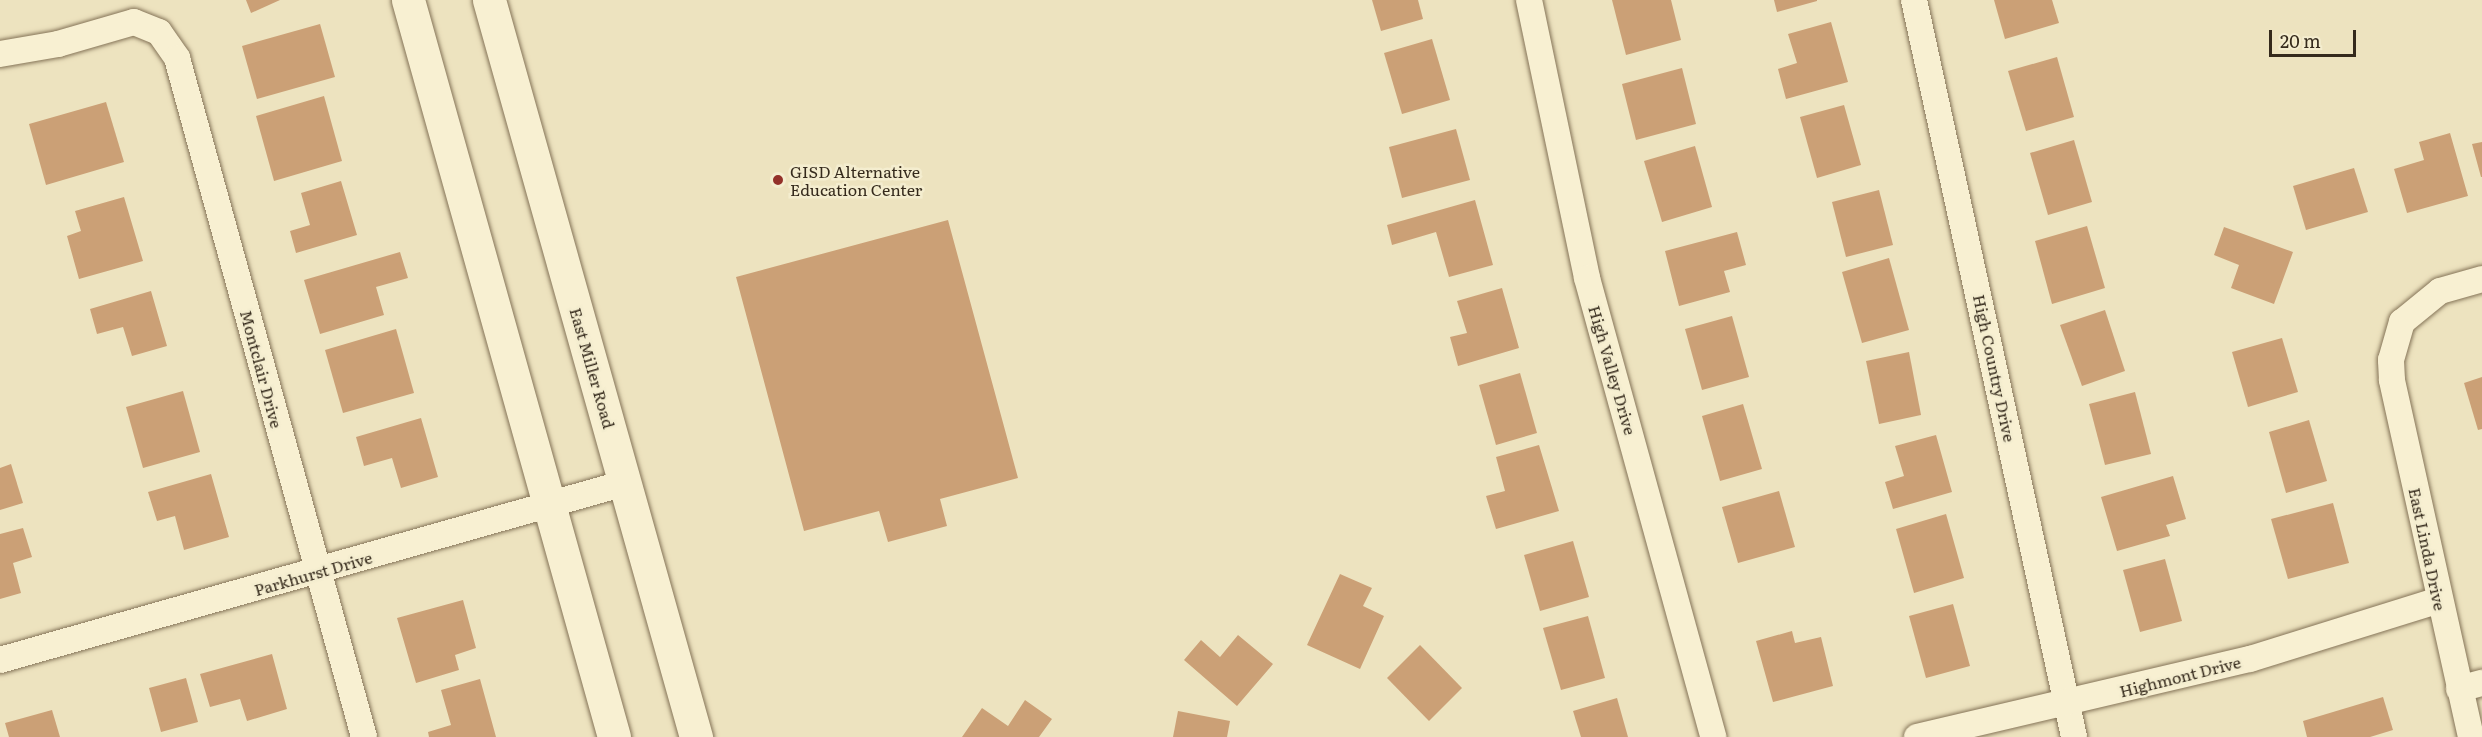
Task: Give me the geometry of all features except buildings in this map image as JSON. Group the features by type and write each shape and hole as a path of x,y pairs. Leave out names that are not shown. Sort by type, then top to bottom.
{"main road":[{"path":"408,0 614,737"},
{"name":"East Miller Road","path":"489,0 696,737"}],"street":[{"name":"High Valley Drive","path":"1529,0 1587,278 1713,737"},
{"name":"High Country Drive","path":"1914,0 2074,737"},
{"name":"Montclair Drive","path":"0,54 58,44 134,22 159,32 177,58 364,737"},
{"name":"East Linda Drive","path":"2471,737 2471,686 2439,600 2392,380 2391,360 2402,322 2440,291 2482,279"},
{"name":"Parkhurst Drive","path":"0,660 318,572 625,483"},
{"name":"Highmont Drive","path":"1917,737 2068,704 2250,659 2439,600"}],"place":[{"name":"GISD Alternative Education Center","path":"778,180"}]}
